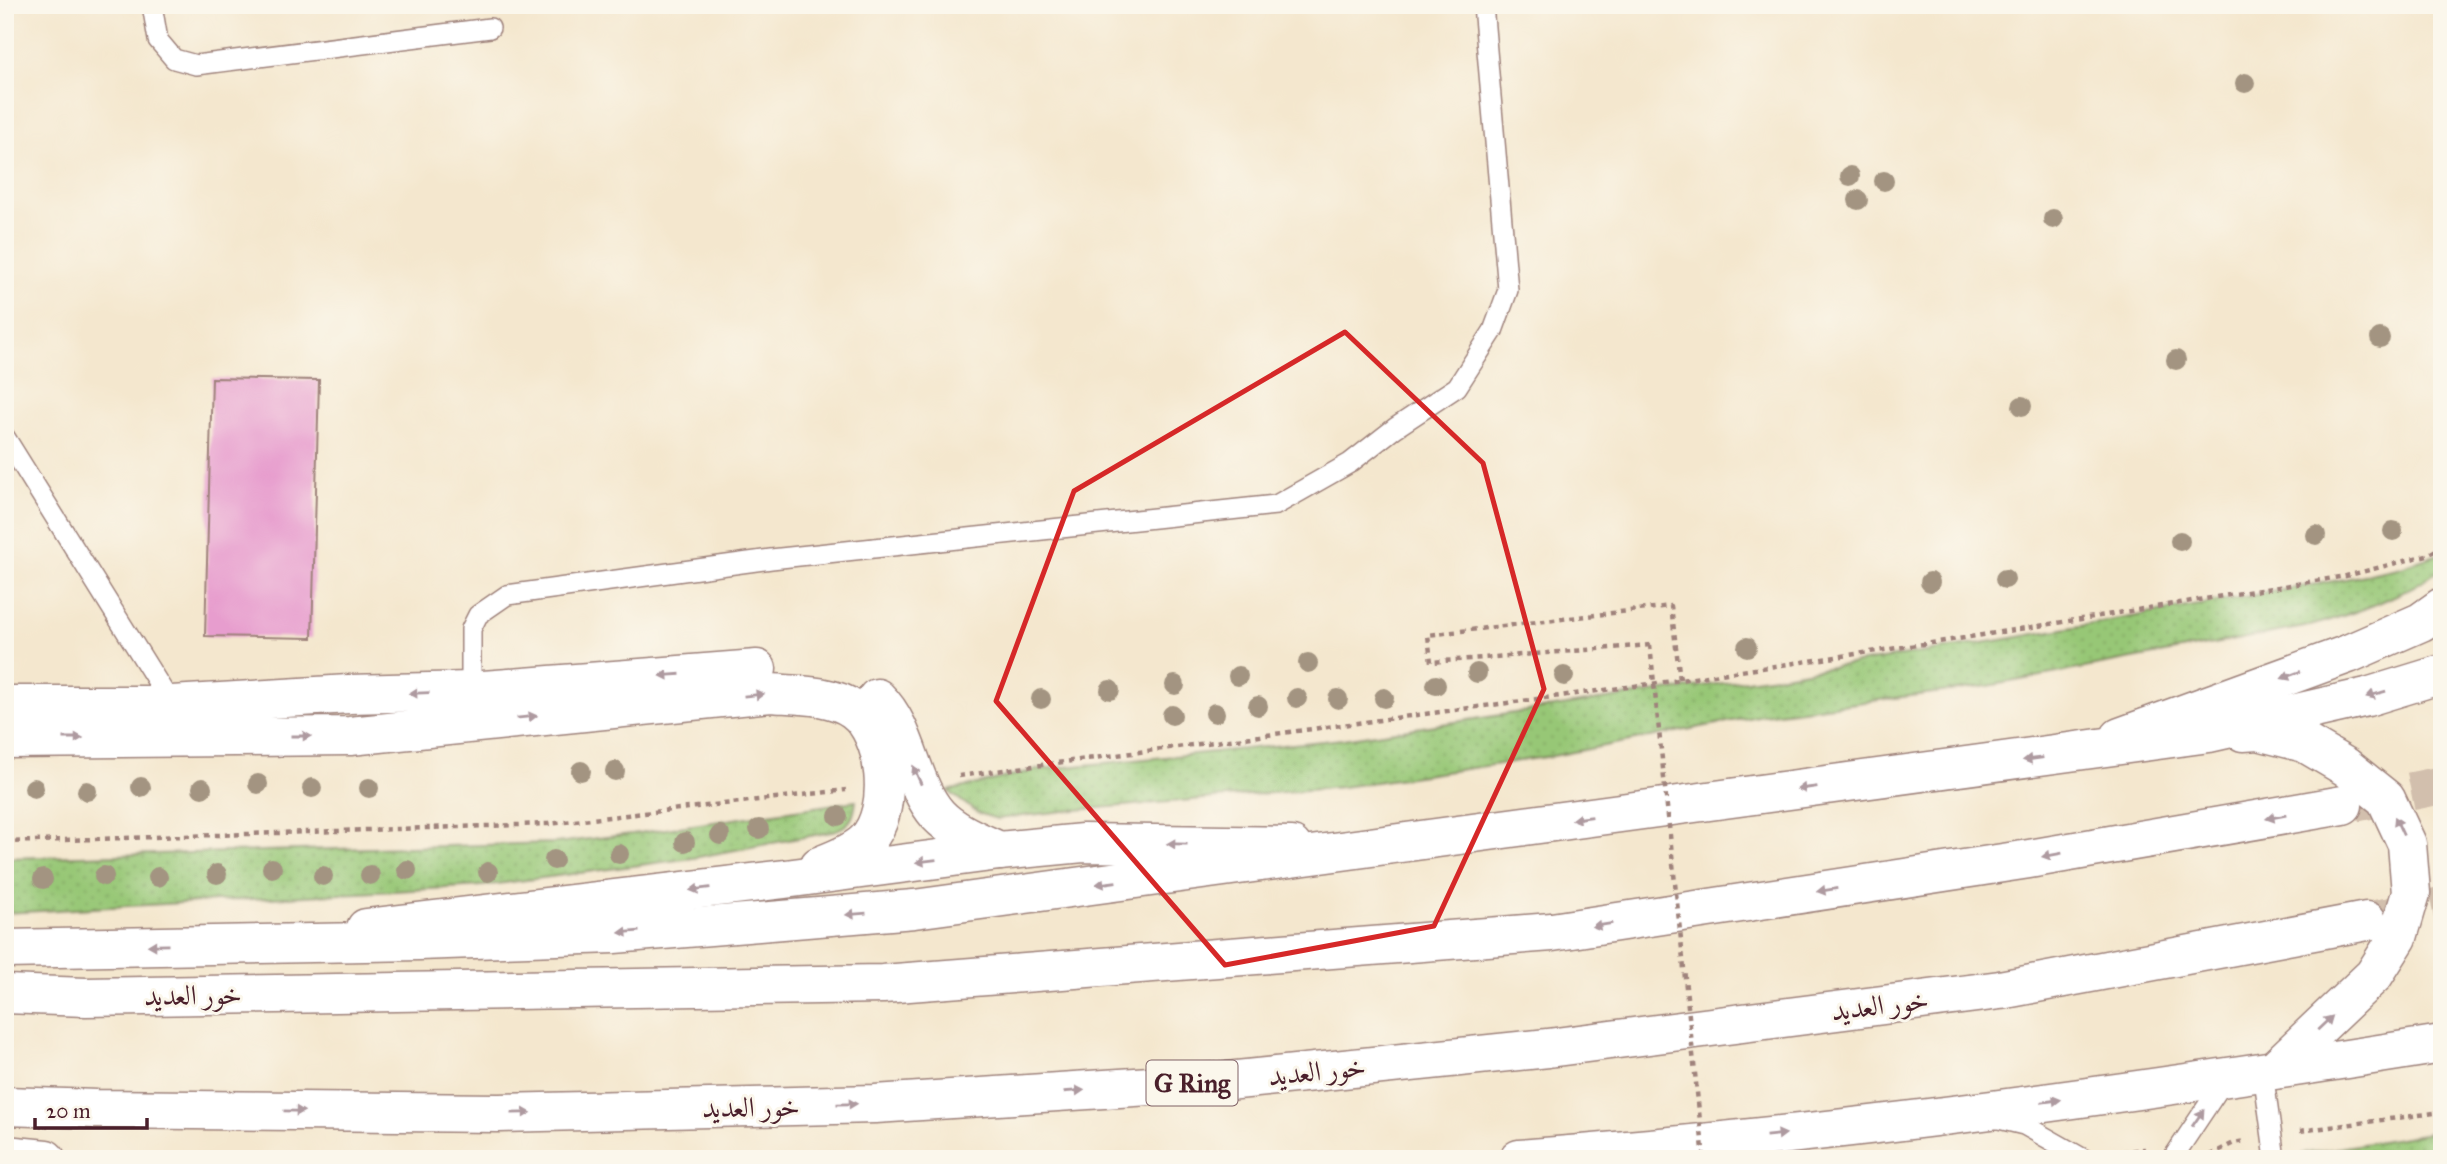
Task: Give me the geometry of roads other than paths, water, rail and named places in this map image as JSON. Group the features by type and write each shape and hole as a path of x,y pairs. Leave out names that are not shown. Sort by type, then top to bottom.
{"main road":[{"path":"2077,753 2348,654 2421,622 2442,607"},
{"path":"5,949 419,941 614,934 901,910 2077,753 2209,733 2367,697 2442,674"},
{"path":"5,705 172,705 349,694 474,706 771,693 796,695 835,701 851,708 861,716 902,783 954,829 999,851"},
{"path":"5,738 351,736 474,706"},
{"path":"2209,733 2258,732 2305,743 2346,768 2386,799 2407,844 2411,892 2398,937 2374,975 2255,1073"},
{"path":"785,880 843,856 866,841 902,783"},
{"name":"خور العديد","path":"5,994 86,997 883,984 1552,932 2029,859 2343,805"},
{"path":"226,944 1083,843 1367,846"},
{"name":"خور العديد","path":"5,1106 499,1113 875,1104 1227,1080 1562,1046 2000,990 2367,921"},
{"path":"1519,1159 1816,1131 2255,1073 2442,1044"},
{"path":"2369,1056 2442,1059"},
{"path":"5,1155 46,1159"}],"lane":[{"path":"152,5 158,40 174,59 196,65 489,28"},
{"path":"474,706 471,629 478,614 507,595 772,559 1276,505 1350,463 1395,428 1457,387 1493,331 1507,290 1483,5"},
{"path":"5,437 172,705"},
{"path":"2255,1073 2275,1159"},
{"path":"2172,1159 2255,1073"},
{"path":"1967,1112 2024,1125 2084,1159"}],"tunnel":[{"path":"2355,803 2442,785"},
{"path":"2376,919 2442,906"}]}
